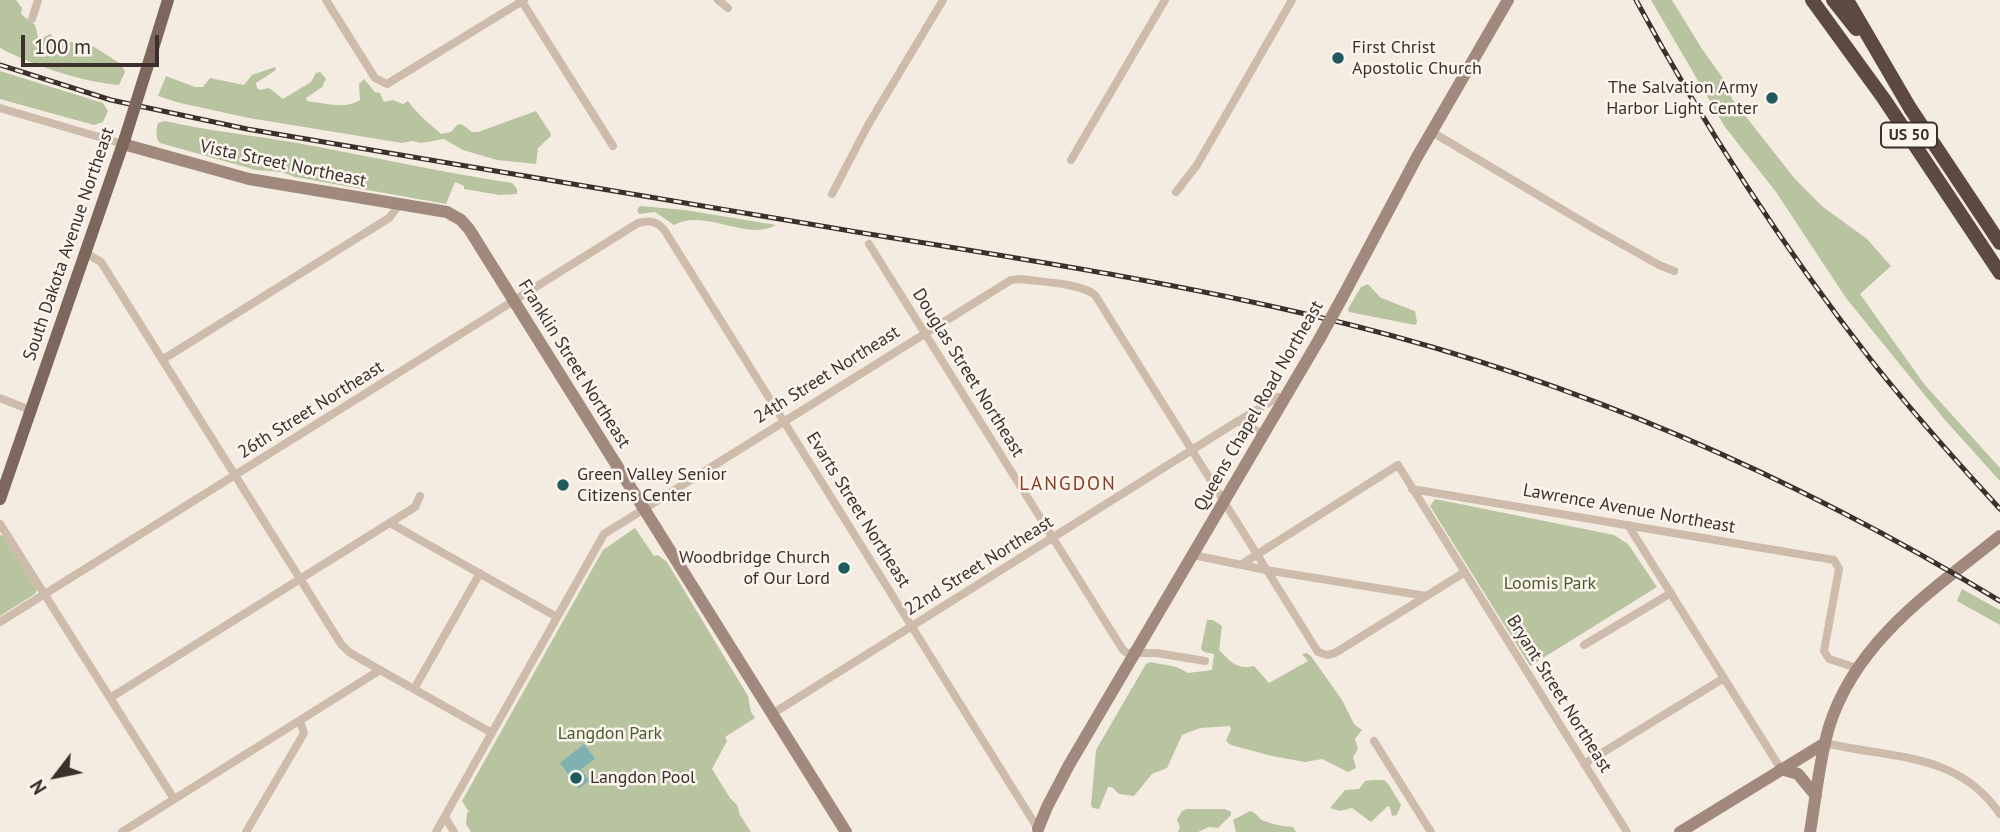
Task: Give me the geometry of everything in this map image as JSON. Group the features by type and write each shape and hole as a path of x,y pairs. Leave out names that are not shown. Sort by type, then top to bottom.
{"highway":[{"name":"US 50","path":"1811,0 1864,70 2000,273"},
{"path":"1833,0 1850,23 1872,44"},
{"name":"US 50","path":"1847,0 1943,158 1999,242"},
{"path":"1864,70 1881,59"},
{"path":"1930,167 1943,158"},
{"path":"1984,250 1999,242"}],"main road":[{"name":"South Dakota Avenue Northeast","path":"0,499 124,141 168,0"}],"street":[{"path":"32,19 38,0"},
{"path":"326,0 374,78 387,84 522,0 613,146"},
{"path":"718,0 728,8"},
{"path":"832,194 868,125 943,0"},
{"path":"1071,160 1165,0"},
{"path":"1176,192 1197,165 1292,0"},
{"name":"Queens Chapel Road Northeast","path":"1038,831 1046,807 1069,765 1320,338 1432,132 1508,0"},
{"name":"Vista Street Northeast","path":"0,108 124,141 249,179 399,205"},
{"path":"1432,132 1595,229 1674,271"},
{"path":"162,360 389,218 399,205"},
{"name":"Franklin Street Northeast","path":"399,205 447,212 461,220 469,229 846,832"},
{"name":"Evarts Street Northeast","path":"638,223 656,222 665,231 1038,831"},
{"name":"26th Street Northeast","path":"0,622 638,223"},
{"name":"Douglas Street Northeast","path":"869,244 1123,650 1135,654"},
{"path":"84,252 101,262 341,644 349,652 492,733"},
{"name":"24th Street Northeast","path":"557,617 604,534 1011,280 1021,279 1089,290 1095,295 1192,452"},
{"name":"22nd Street Northeast","path":"772,714 1278,397"},
{"path":"0,398 30,410"},
{"path":"1238,421 1263,434"},
{"path":"1192,452 1318,652 1323,655 1335,653 1465,572"},
{"name":"Bryant Street Northeast","path":"1256,555 1398,465 1627,832"},
{"name":"Lawrence Avenue Northeast","path":"1412,489 1831,559 1838,564 1839,573 1824,651 1829,659 1857,668"},
{"path":"110,698 415,507 420,496"},
{"path":"390,523 557,617 436,832"},
{"path":"0,524 174,799"},
{"path":"1628,525 1781,769 1798,774 1816,796"},
{"path":"1810,832 1825,743 1836,708 1857,668 1879,639 1899,619 2000,536"},
{"path":"1193,555 1266,570 1426,596"},
{"path":"1242,564 1256,555"},
{"path":"414,689 480,573"},
{"path":"1584,645 1671,593"},
{"path":"1135,654 1157,653 1205,661"},
{"path":"122,832 380,670"},
{"path":"1584,764 1724,678"},
{"path":"246,832 304,733 300,721"},
{"path":"1374,741 1431,832"},
{"path":"1679,832 1825,743 1936,764 1978,788 2000,814"},
{"path":"445,817 454,832"}],"green space":[{"path":"0,0 16,0 22,8 21,14 35,25 39,40 50,34 59,42 91,45 121,64 125,72 119,85 59,72 2,49"},
{"path":"1651,0 1672,0 1725,81 1732,99 1795,179 1823,207 1867,239 1891,266 1860,294 1924,384 2000,468 2000,481 1945,420 1846,298 1776,192 1725,127"},
{"path":"275,67 276,70 256,83 257,88 269,88 283,99 311,82 316,73 320,72 326,79 322,87 306,98 307,101 335,105 354,103 360,100 359,84 364,79 375,92 380,93 384,102 393,100 403,104 408,101 441,134 451,132 458,124 472,132 478,132 536,111 551,136 538,148 536,164 497,160 463,150 444,139 402,143 249,118 158,96 166,76 195,87 203,87 210,78 244,85 252,75"},
{"path":"0,71 103,103 108,111 103,122 94,125 0,99"},
{"path":"165,121 512,183 517,194 500,195 464,189 464,186 455,182 446,204 295,177 282,172 256,170 160,143 157,126"},
{"path":"640,206 685,210 776,225 752,230 699,220 674,225 655,212 639,214 637,210"},
{"path":"1368,284 1381,298 1415,311 1415,325 1349,312 1348,309 1361,287"},
{"name":"Loomis Park","path":"1435,499 1614,535 1628,544 1657,587 1530,666 1430,506"},
{"name":"Langdon Park","path":"635,528 654,556 658,555 667,562 748,696 755,718 725,737 727,741 712,769 737,805 751,832 471,832 466,824 469,812 462,801 603,550"},
{"path":"0,535 37,590 35,594 0,616"},
{"path":"1962,589 2000,610 2000,625 1957,601"},
{"path":"1207,620 1213,620 1222,626 1219,650 1239,666 1254,666 1269,683 1308,661 1302,654 1311,656 1342,700 1354,724 1362,730 1355,739 1358,749 1353,757 1356,768 1348,772 1322,759 1305,762 1231,745 1226,741 1230,726 1200,728 1182,735 1167,768 1152,774 1134,796 1119,794 1112,787 1108,787 1099,809 1093,808 1091,805 1096,750 1146,664 1151,662 1170,666 1188,673 1212,670 1214,654 1201,649"},
{"path":"1384,780 1389,785 1401,805 1397,815 1392,816 1388,806 1371,822 1352,808 1340,811 1330,808 1345,790 1359,789 1365,781"},
{"path":"1225,809 1231,812 1231,815 1218,828 1178,832 1180,827 1177,820 1182,811"},
{"path":"1250,811 1264,821 1293,827 1296,832 1236,832 1233,820"}],"water":[{"path":"584,744 595,759 581,769 589,781 579,788 560,763"}],"railway":[{"path":"1636,0 1717,139 1807,274 1887,379 2000,509"},
{"path":"0,65 111,100 247,129 1099,272 1226,296 1351,325 1520,375 1604,405 1686,439 1846,514 2000,601"}],"place":[{"name":"First Christ Apostolic Church","path":"1338,58"},
{"name":"The Salvation Army Harbor Light Center","path":"1772,98"},
{"name":"Green Valley Senior Citizens Center","path":"563,485"},
{"name":"Woodbridge Church of Our Lord","path":"844,568"},
{"name":"Langdon Pool","path":"576,778"}],"district":[{"name":"LANGDON","path":"1068,485"}]}
